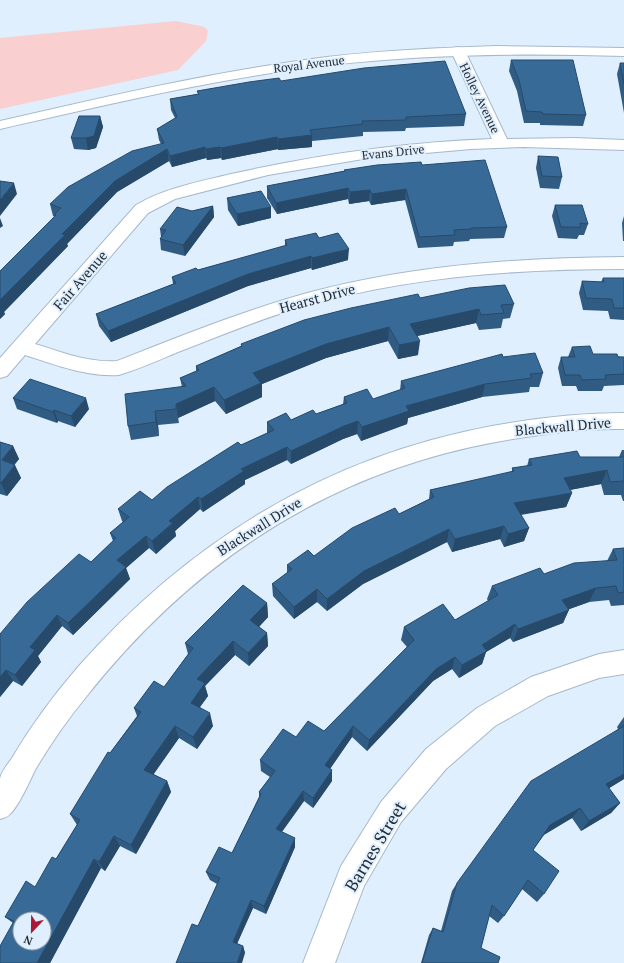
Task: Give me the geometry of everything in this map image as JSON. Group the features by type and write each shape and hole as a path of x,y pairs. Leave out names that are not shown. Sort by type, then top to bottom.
{"street":[{"name":"Royal Avenue","path":"0,125 158,89 237,74 340,60 458,51 510,49 624,52"},
{"name":"Holley Avenue","path":"458,51 502,144"},
{"name":"Evans Drive","path":"166,196 234,178 308,163 368,154 435,147 502,144 558,143 624,145"},
{"name":"Fair Avenue","path":"0,371 142,209 153,201 166,196"},
{"name":"Hearst Drive","path":"22,347 91,368 105,370 119,368 261,314 312,298 364,286 415,276 524,264 624,263"},
{"name":"Blackwall Drive","path":"0,804 44,732 99,662 156,603 214,554 274,514 335,482 397,458 468,438 540,426 624,421"},
{"name":"Barnes Street","path":"319,963 352,877 391,812 436,759 486,717 540,686 599,666 624,662"}],"shaded area":[{"path":"176,21 205,27 208,31 206,41 178,70 0,109 0,38"}],"building":[{"path":"511,60 573,60 586,115 543,114 542,112 526,111 519,80"},
{"path":"445,61 466,114 406,117 406,120 362,121 363,124 310,130 312,135 278,139 277,137 221,148 206,149 205,147 170,156 167,149 115,181 62,234 65,235 0,300 0,271 56,215 55,214 61,208 50,204 68,187 132,151 164,143 157,129 177,117 170,99 199,94 197,91 249,82 279,78 281,81 364,68"},
{"path":"620,63 624,63 624,84"},
{"path":"79,116 100,116 94,136 86,138 71,138"},
{"path":"538,156 558,157 562,177 542,176"},
{"path":"485,160 507,227 454,230 455,235 419,237 406,189 372,194 370,190 350,192 348,188 276,203 267,186 345,171 344,170 377,165 421,162 422,165"},
{"path":"0,181 14,183 0,200"},
{"path":"261,191 271,207 237,214 227,198"},
{"path":"555,205 582,205 588,224 580,223 581,227 561,227"},
{"path":"213,206 183,245 160,239 166,230 160,229 177,207 192,211"},
{"path":"316,233 319,238 338,233 349,249 312,258 311,256 248,274 108,331 96,314 176,283 172,277 196,268 198,270 287,245 285,240"},
{"path":"603,278 624,278 624,308 614,308 612,299 586,298 582,281 604,282"},
{"path":"505,285 514,304 501,305 504,313 481,315 479,309 410,324 420,341 399,345 389,327 326,344 253,373 261,383 224,400 214,387 176,404 176,409 155,411 156,422 128,426 125,394 186,386 180,378 199,370 196,366 242,346 241,344 304,320 351,308 418,294 420,298 469,288"},
{"path":"590,346 593,354 617,354 618,357 624,357 624,374 605,375 606,379 582,380 580,375 565,375 561,357 575,357 572,347"},
{"path":"535,353 543,373 530,374 532,378 485,384 406,406 409,411 362,427 358,421 291,451 287,447 241,469 244,471 201,499 198,497 169,521 173,523 152,541 146,536 117,560 126,567 68,623 57,615 30,647 35,650 15,675 6,670 0,677 0,634 27,602 79,554 91,562 116,538 110,533 129,517 118,509 140,491 152,500 167,487 238,442 241,445 274,430 267,422 286,413 291,420 313,410 316,414 347,403 344,397 367,389 373,399 405,388 401,381 502,354 503,357"},
{"path":"30,379 86,398 71,416 54,410 53,412 13,398"},
{"path":"0,442 13,446 2,460 15,465 1,483 0,483"},
{"path":"577,451 580,457 624,457 624,481 610,482 607,470 564,478 572,493 514,503 529,528 508,534 504,526 455,539 449,529 364,571 327,599 317,589 294,607 272,584 292,569 287,565 308,550 314,556 352,528 395,508 399,514 434,497 430,490 514,471 512,468 532,465 529,459"},
{"path":"624,548 624,592 618,593 616,586 596,588 562,600 569,610 518,629 515,624 482,645 487,651 462,665 455,657 436,669 369,740 353,726 325,765 332,770 313,798 303,791 276,829 295,838 264,906 251,900 233,942 243,946 237,963 176,963 192,924 198,926 220,878 206,872 219,847 232,853 261,794 259,792 275,771 260,760 283,729 296,737 308,721 324,731 414,640 404,627 443,604 455,620 498,595 492,586 540,568 544,574 574,563 617,560 613,549"},
{"path":"243,585 267,603 250,620 267,633 248,653 233,641 197,679 205,683 191,703 210,713 193,737 175,726 144,770 167,781 131,845 114,836 99,862 94,859 52,936 52,911 12,911 12,920 5,917 26,881 35,887 52,857 56,859 80,820 70,814 108,752 110,753 141,712 134,708 154,681 164,687 193,648 185,643"},
{"path":"624,726 624,774 606,784 620,803 589,821 580,808 550,825 533,850 559,871 544,894 528,880 504,916 492,905 481,948 500,957 498,963 422,963 433,928 443,932 457,883 531,781"},
{"path":"12,925 12,951 44,951 37,963 0,963 0,946"}]}
